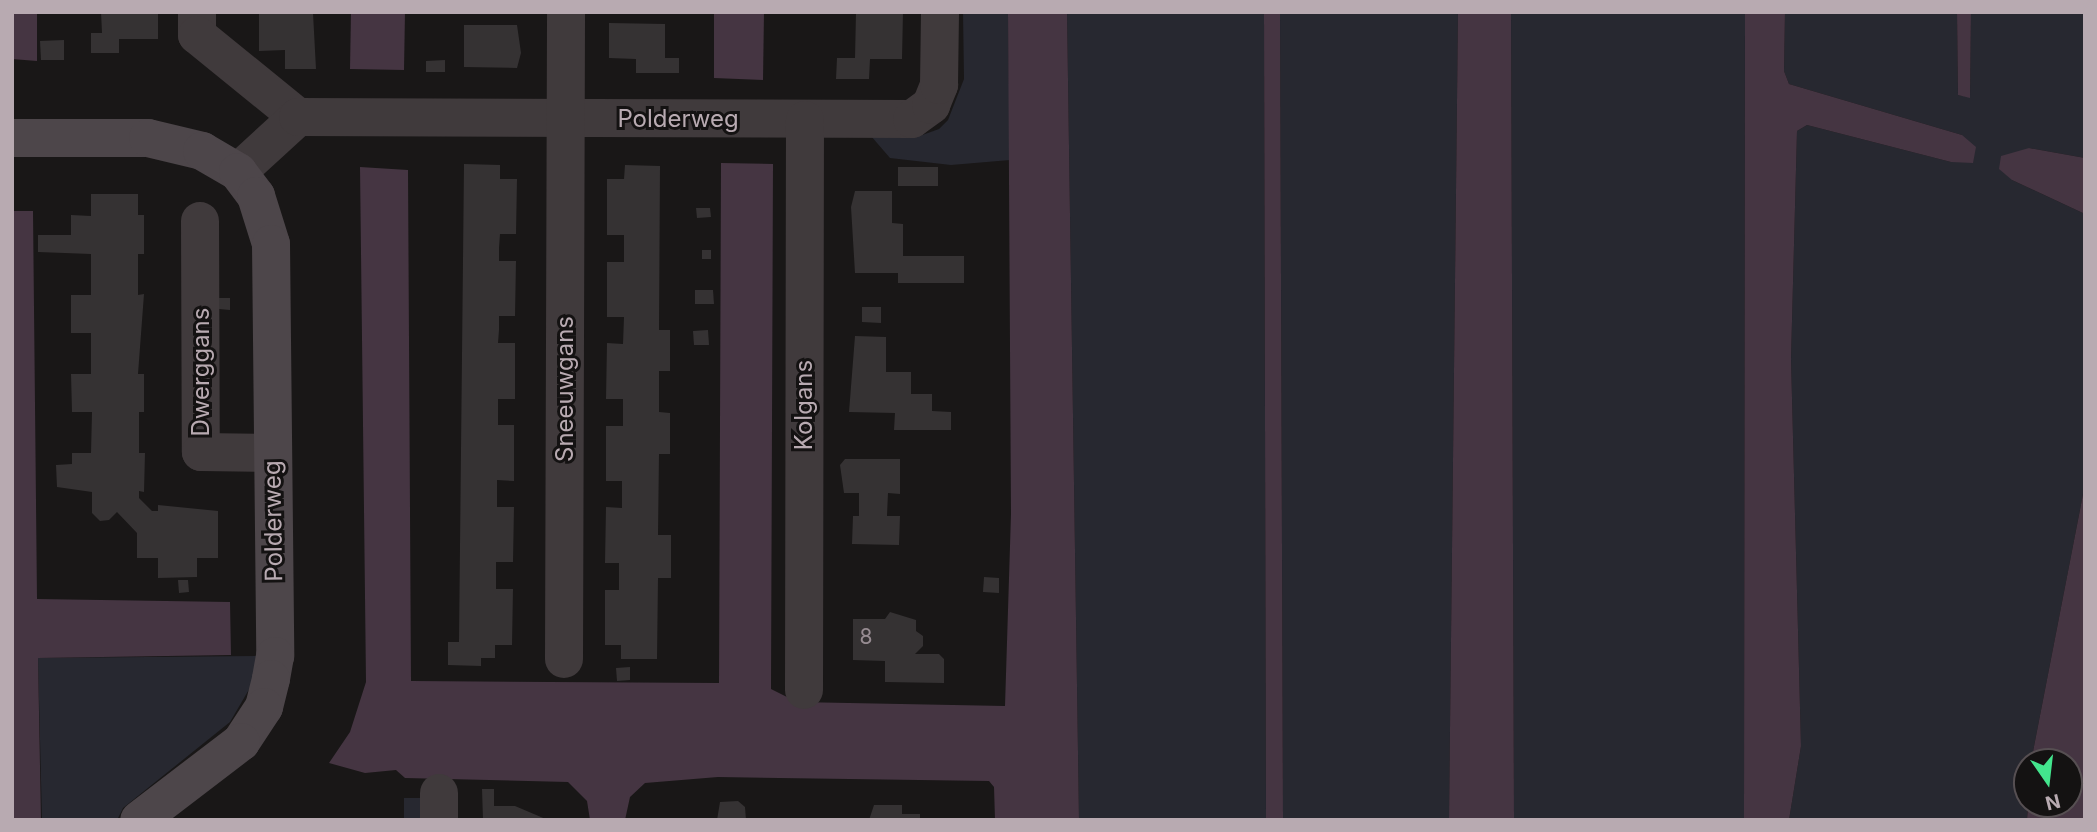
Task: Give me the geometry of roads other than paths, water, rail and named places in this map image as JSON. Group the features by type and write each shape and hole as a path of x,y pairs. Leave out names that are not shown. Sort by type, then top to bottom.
{"street":[{"path":"197,12 197,35 298,117 238,172"},
{"name":"Sneeuwgans","path":"564,659 566,12"},
{"name":"Polderweg","path":"298,117 912,119 922,112 939,85 940,12"},
{"name":"Kolgans","path":"804,690 805,120"},
{"name":"Polderweg","path":"12,138 162,140 202,151 238,172 256,196 271,244 275,656 264,707 241,741 139,820"},
{"name":"Dwerggans","path":"200,221 201,452 272,453"}]}
